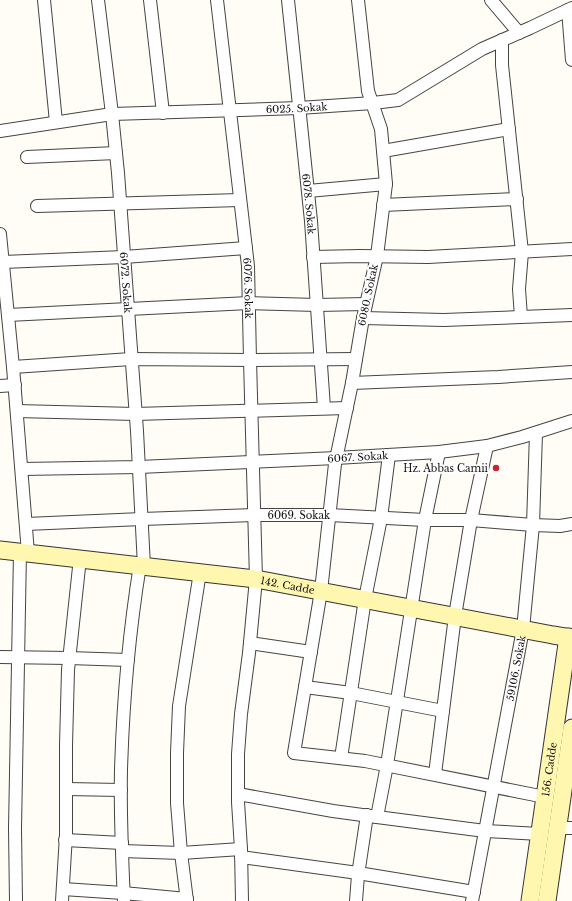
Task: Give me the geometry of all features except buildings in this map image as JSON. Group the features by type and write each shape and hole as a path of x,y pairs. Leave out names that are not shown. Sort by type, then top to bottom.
{"street":[{"path":"44,0 56,122"},
{"name":"6072. Sokak","path":"98,0 116,153 142,519 142,565 133,608 124,693 121,771 124,897"},
{"path":"150,0 163,113"},
{"name":"6076. Sokak","path":"217,0 248,266 252,410 256,579 238,754 242,901"},
{"name":"6078. Sokak","path":"288,0 308,191 324,408"},
{"name":"6080. Sokak","path":"342,758 294,753 321,591 336,458 352,383 363,318 377,256 386,184 381,129 368,91 358,0"},
{"path":"491,0 519,33"},
{"path":"570,9 572,60"},
{"name":"6025. Sokak","path":"0,131 112,114 299,108 398,100 482,49 570,9"},
{"path":"502,40 502,65 522,252 519,289 522,317"},
{"path":"383,151 509,129"},
{"path":"27,157 116,153"},
{"path":"308,191 386,184"},
{"path":"37,206 240,200"},
{"path":"383,205 517,200"},
{"path":"0,234 15,385 26,524 18,657 15,829 16,901"},
{"path":"3,262 124,257 246,248"},
{"path":"313,257 377,256 428,258 572,249"},
{"path":"8,315 249,304 366,304"},
{"path":"363,318 444,320 572,315"},
{"path":"13,367 131,359 356,359"},
{"path":"352,383 572,372"},
{"path":"0,386 15,385"},
{"path":"17,412 135,414 347,408"},
{"name":"6067. Sokak","path":"22,469 139,467 439,452 487,446 536,433 572,421"},
{"name":"59106. Sokak","path":"473,897 523,629 533,525 536,433"},
{"path":"435,774 455,616 471,520 487,446"},
{"path":"356,901 358,873 372,816 387,765 425,520 439,452"},
{"path":"389,455 381,518 365,599 342,758 435,774 545,797"},
{"name":"6069. Sokak","path":"26,524 254,515 330,515 425,520 471,520 533,525 560,526 572,524"},
{"name":"142. Cadde","path":"0,550 256,579 570,637"},
{"path":"62,901 66,840 66,745 69,658 80,558"},
{"path":"63,889 124,897 187,900 181,854 177,803 177,753 180,706 200,572"},
{"name":"156. Cadde","path":"530,901 570,637"},
{"path":"250,642 311,652"},
{"path":"0,658 18,657 128,660"},
{"path":"305,687 351,693 443,711"},
{"name":"156. Cadde","path":"547,901 565,828 572,728"},
{"path":"66,789 121,790"},
{"path":"238,794 333,811 485,831 540,834"},
{"path":"66,840 181,854 241,853 358,873 473,897"}],"place":[{"name":"Hz. Abbas Camii","path":"496,468"}]}
